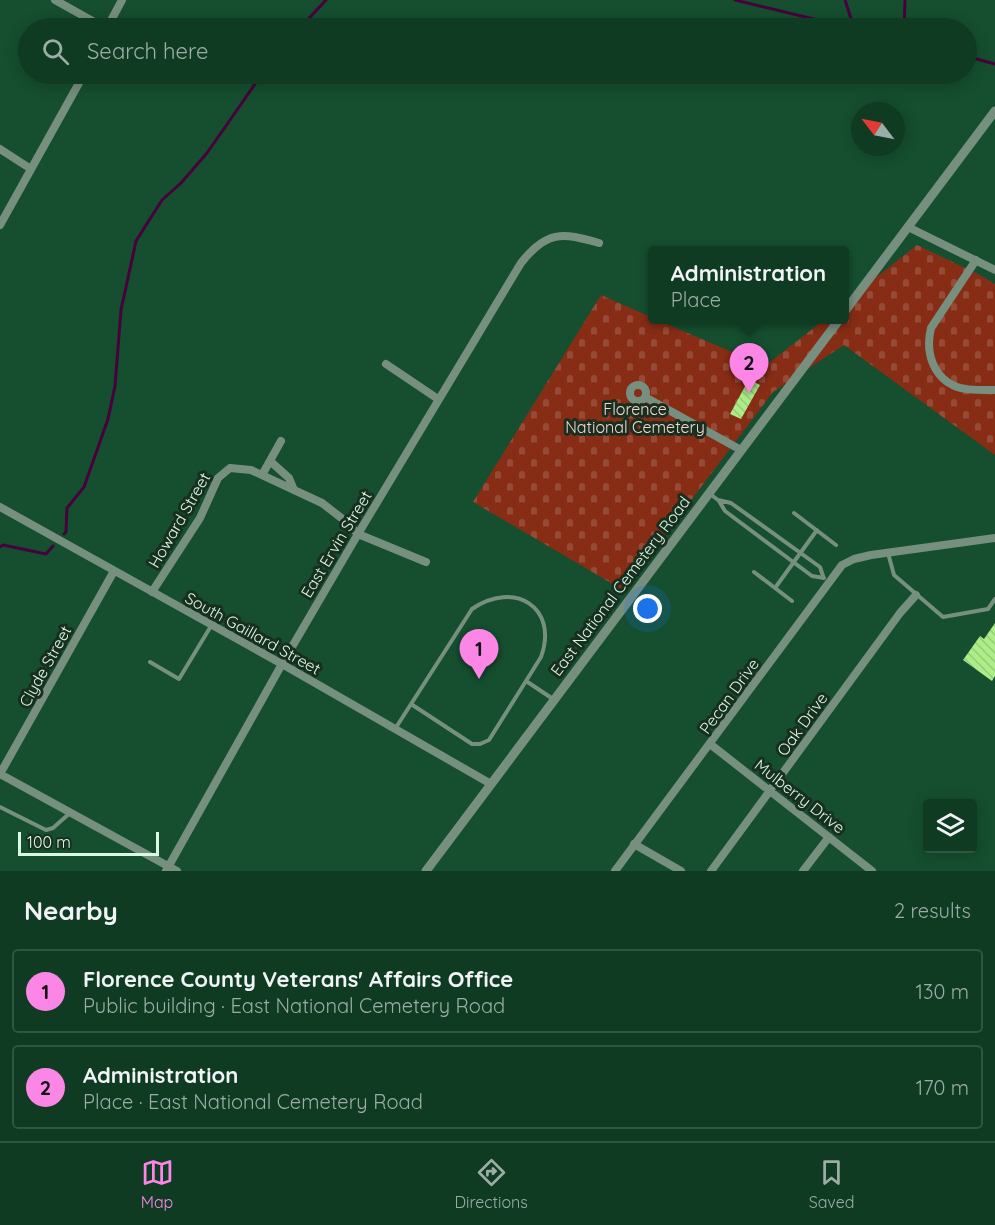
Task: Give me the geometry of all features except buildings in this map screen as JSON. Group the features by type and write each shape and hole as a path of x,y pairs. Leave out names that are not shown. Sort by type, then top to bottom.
{"street":[{"path":"55,0 88,18"},
{"path":"112,18 123,0"},
{"path":"0,225 78,84"},
{"path":"849,306 995,111"},
{"path":"0,149 31,169"},
{"path":"908,227 995,270"},
{"name":"East Ervin Street","path":"167,868 358,534 521,263 543,240 558,235 568,235 599,243"},
{"path":"976,260 931,328 928,340 930,356 936,370 945,380 969,389 995,390"},
{"name":"East National Cemetery Road","path":"426,871 836,324"},
{"path":"386,364 438,399"},
{"path":"645,397 741,450"},
{"path":"262,475 281,441"},
{"path":"270,461 289,478 294,490"},
{"name":"Howard Street","path":"152,592 200,518 218,478 224,471 237,467 262,475 322,503 358,534 426,562"},
{"name":"South Gaillard Street","path":"0,507 282,664 491,784"},
{"path":"888,553 995,538"},
{"name":"Pecan Drive","path":"615,871 710,744 826,579 848,561 888,553"},
{"name":"Clyde Street","path":"0,774 114,571"},
{"name":"Oak Drive","path":"711,871 900,613 916,595"},
{"name":"Mulberry Drive","path":"710,744 872,871"},
{"path":"0,774 167,868 177,871"},
{"path":"803,871 829,837"},
{"path":"634,844 681,871"}],"lane":[{"path":"708,493 718,500 731,503 820,567 826,579"},
{"path":"718,500 725,511 812,576 826,579"},
{"path":"794,513 836,545"},
{"path":"775,588 817,530"},
{"path":"888,553 894,575 943,616 988,609 995,599"},
{"path":"754,572 792,601"},
{"path":"394,730 472,609 494,597 515,597 535,608 542,619 546,644 541,657 489,740 480,744 472,744 411,704"},
{"path":"150,662 179,679 211,625"},
{"path":"526,681 554,700"},
{"path":"0,807 46,830 53,828 70,812"}],"green space":[{"name":"Florence National Cemetery","path":"917,245 995,284 995,455 844,345 773,392 623,590 473,502 601,295 648,316 648,324 666,324 765,366 819,324 849,324 849,299"}],"waterway":[{"path":"309,18 326,0"},
{"path":"735,0 810,18"},
{"path":"845,0 851,18"},
{"path":"904,18 905,0"},
{"path":"977,59 995,64"},
{"path":"64,534 67,508 84,487 108,419 115,386 121,310 136,241 162,200 181,183 207,153 255,84"},
{"path":"0,547 3,545 46,554 53,546"}],"place":[{"name":"Administration","path":"749,393"},
{"name":"Florence County Veterans' Affairs Office","path":"479,679"}]}
